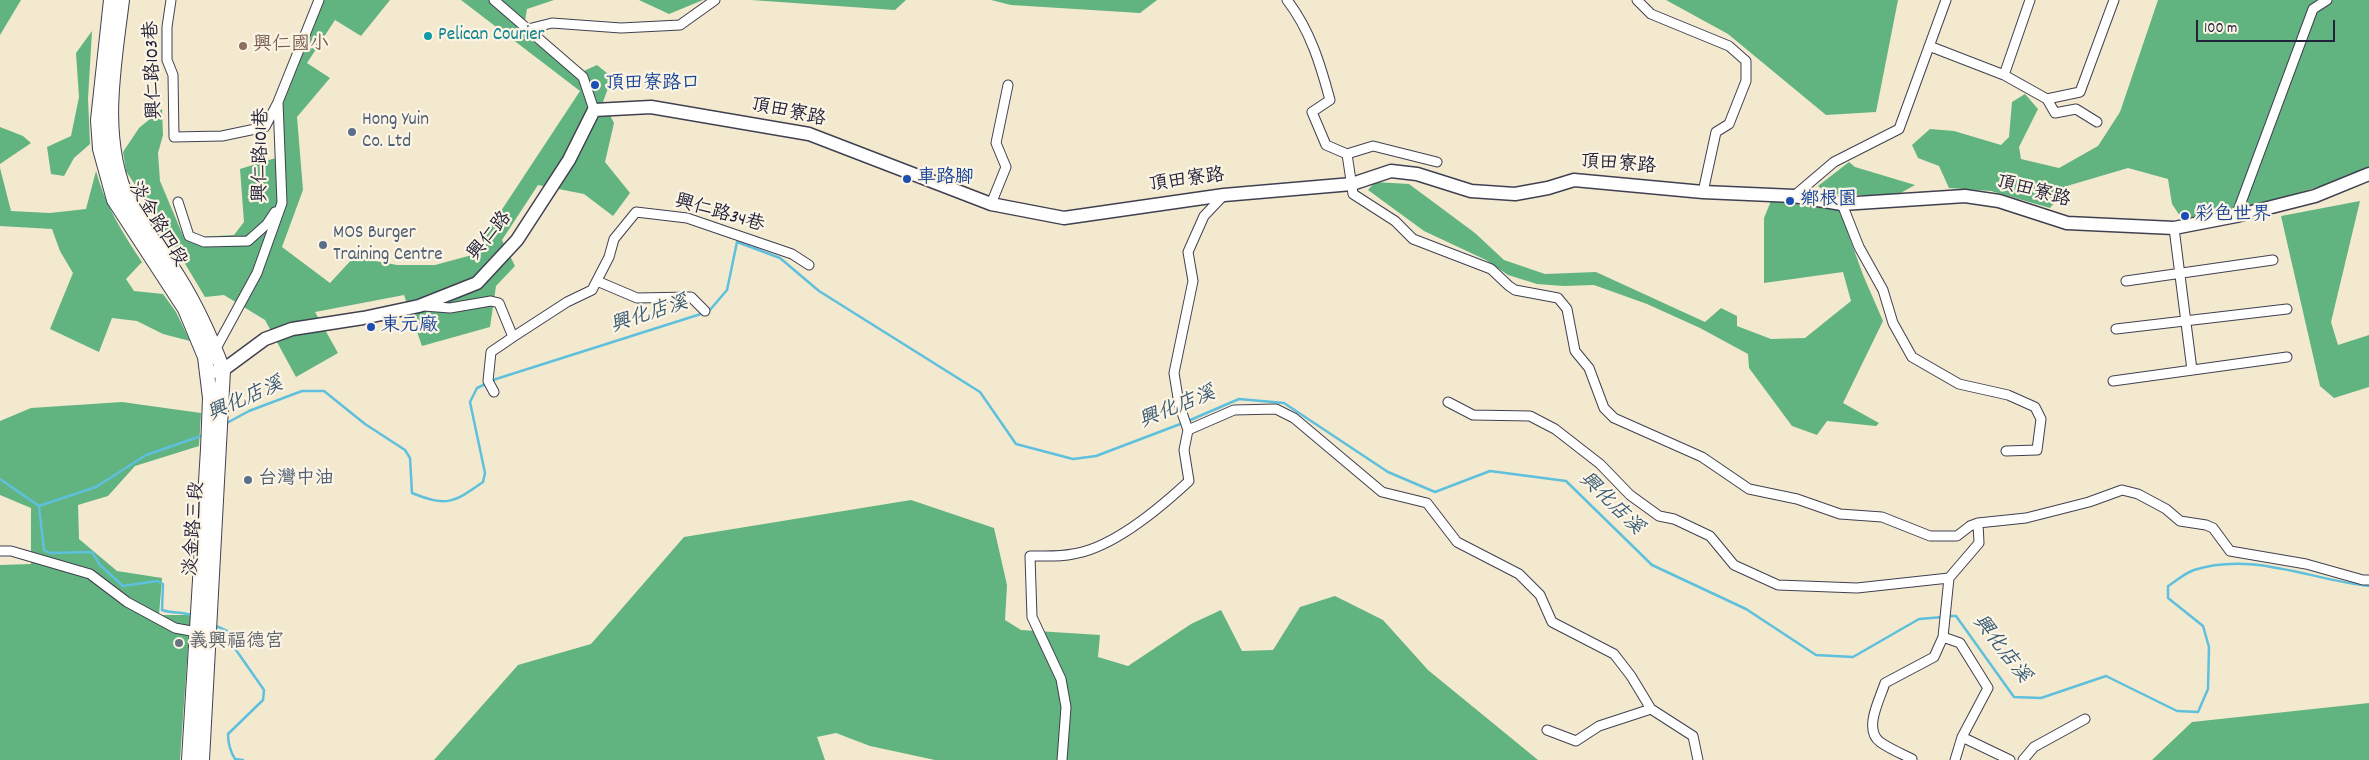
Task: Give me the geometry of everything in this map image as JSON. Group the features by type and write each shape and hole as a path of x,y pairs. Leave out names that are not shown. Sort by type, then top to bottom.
{"main road":[{"name":"淡金路四段","path":"110,0 98,120 100,149 114,200 185,309 210,354 223,370"},
{"name":"淡金路四段","path":"122,0 112,101 112,147 128,201 178,278 204,323 210,354 208,373"},
{"path":"215,419 223,370"},
{"path":"208,373 215,419"},
{"name":"淡金路三段","path":"204,630 215,419"},
{"path":"188,760 204,630"},
{"path":"202,760 204,630"}],"street":[{"name":"興仁路103巷","path":"171,0 167,27 167,60 173,75 174,137 222,136 265,127 278,102"},
{"name":"興仁路101巷","path":"210,354 257,273 282,203 278,102 319,0"},
{"path":"494,0 583,77 594,110"},
{"path":"528,29 552,23 621,28 680,25 715,0"},
{"path":"1287,0 1298,15 1316,52 1330,100 1312,112 1326,145 1347,154 1373,146 1438,162"},
{"path":"1637,0 1651,14 1728,46 1746,61 1746,81 1728,124 1716,132 1703,192"},
{"path":"1794,196 1834,162 1899,129 1946,0"},
{"path":"2004,75 2030,0"},
{"path":"2047,99 2080,92 2114,0"},
{"path":"2236,216 2313,9 2327,0"},
{"path":"1929,46 2004,75 2047,99 2055,113 2076,109 2097,122"},
{"path":"991,204 1006,167 996,143 1008,85"},
{"name":"頂田寮路","path":"594,110 651,107 809,134 991,204 1064,218 1224,195 1352,184 1390,171 1417,174 1471,191 1515,194 1548,188 1574,180 1703,192 1794,196 1842,204 1965,196 1999,201 2067,223 2174,228 2236,216 2315,196 2369,174"},
{"name":"興仁路","path":"223,370 265,339 292,329 363,318 419,306 477,283 517,240 569,160 594,110"},
{"path":"1347,154 1353,194 1395,220 1413,239 1491,269 1515,290 1558,298 1568,309 1575,351 1589,368 1604,408 1614,418 1702,457 1749,489 1797,498 1840,514 1882,517 1930,536 1957,536 1970,526 1978,523 2026,518 2089,502 2122,490 2138,494 2166,509 2180,521 2213,528 2230,551 2306,564 2369,580"},
{"path":"1062,760 1066,707 1061,679 1032,616 1030,556 1073,554 1108,542 1169,499 1189,481 1184,450 1188,430 1179,404 1174,373 1193,281 1188,252 1204,216 1224,195"},
{"path":"178,202 189,236 204,242 248,241 267,224 282,203"},
{"path":"1842,204 1859,247 1883,290 1893,323 1912,357 1959,384 2008,395 2036,407 2041,419 2037,450 2006,451"},
{"name":"興仁路34巷","path":"494,392 488,381 492,352 567,302 592,290 598,275 609,257 614,239 636,212 687,218 792,254 809,265"},
{"path":"2174,228 2192,370"},
{"path":"2126,281 2273,260"},
{"path":"597,281 636,298 690,297 706,311"},
{"path":"419,306 450,308 491,301 499,303 513,337"},
{"path":"2116,330 2287,309"},
{"path":"2113,381 2287,358"},
{"path":"208,373 223,370"},
{"path":"1448,402 1473,415 1530,416 1555,429 1600,464 1630,495 1659,516 1674,519 1710,536 1734,565 1778,585 1857,588 1949,578"},
{"path":"1188,430 1234,410 1276,409 1294,418 1362,478 1382,492 1427,503 1457,542 1519,574 1540,595 1552,622 1614,654 1651,709 1693,736 1698,760"},
{"path":"1912,759 1879,742 1874,734 1873,720 1886,683 1934,657 1942,637 1949,578 1979,543 1978,523"},
{"path":"0,551 12,551 90,574 127,602 175,628 204,630"},
{"path":"1942,637 1960,643 1988,688 1962,737 1955,760"},
{"path":"1547,730 1576,741 1599,726 1651,709"},
{"path":"2023,760 2034,747 2085,720"},
{"path":"1962,737 2010,760"}],"green space":[{"path":"0,0 21,0 0,35"},
{"path":"323,0 390,0 361,36 335,20 307,63 330,78 297,117 303,190 282,247 330,283 354,257 397,265 435,265 472,255 580,91 461,0 554,0 527,9 523,33 575,75 597,65 612,77 603,102 614,123 605,162 630,193 613,216 584,194 538,185 502,240 515,266 496,286 490,327 422,346 404,295 315,312 338,353 296,377 265,320 224,295 205,297 126,171 123,152 139,128 162,109 163,135 158,153 160,181 184,238 234,235 244,222 240,169 282,156 282,102"},
{"path":"639,0 703,0 669,14"},
{"path":"751,0 906,0 895,10"},
{"path":"991,0 1157,0 1140,13 1011,5"},
{"path":"1666,0 1898,0 1876,112 1826,115 1728,34"},
{"path":"2158,0 2369,0 2369,172 2230,213 2182,219 2172,204 2168,179 2128,168 2067,186 2050,208 1991,191 1949,188 1939,166 1918,158 1912,145 1930,129 1954,131 2001,145 2009,137 2012,102 2025,94 2038,109 2019,147 2021,159 2059,168 2098,146 2120,112"},
{"path":"92,31 88,99 90,144 74,158 64,176 51,174 47,147 71,136 79,97 76,53"},
{"path":"0,127 23,136 31,143 0,164"},
{"path":"1849,162 1855,167 1915,185 1895,196 1828,194 1818,186"},
{"path":"0,168 11,211 50,213 86,209 96,171 104,196 115,219 142,262 126,279 134,291 163,294 176,312 190,341 163,334 137,321 112,318 99,352 50,329 73,273 60,251 52,229 0,226"},
{"path":"1375,182 1409,184 1475,233 1504,260 1545,274 1596,272 1705,322 1721,308 1737,316 1737,326 1771,339 1805,338 1851,301 1843,272 1764,283 1764,218 1771,201 1800,202 1840,211 1863,275 1883,321 1843,403 1879,423 1876,426 1827,421 1817,435 1792,426 1749,368 1748,354 1700,328 1647,304 1594,285 1564,286 1537,284 1508,275 1486,260 1424,231 1368,190"},
{"path":"2360,201 2331,322 2338,345 2369,335 2369,387 2334,398 2320,386 2281,216"},
{"path":"122,402 201,413 199,446 135,466 108,496 78,505 79,539 117,571 162,578 159,615 192,615 180,760 0,760 0,565 31,564 31,508 0,495 0,421 31,408"},
{"path":"911,500 994,528 1007,585 1005,620 1021,630 1100,635 1098,657 1128,666 1191,624 1221,610 1242,651 1273,650 1300,607 1335,596 1383,620 1428,670 1538,760 935,760 870,746 836,733 817,737 825,760 434,760 518,665 591,644 684,537"},
{"path":"2369,703 2369,760 2152,760 2192,722"}],"waterway":[{"name":"興化店溪","path":"709,311 727,290 737,242 780,258 819,291 980,392 1016,444 1073,459 1096,456 1183,423"},
{"name":"興化店溪","path":"225,424 249,411 302,391 324,391 365,424 405,450 410,458 412,493 434,500 449,501 464,495 483,482 485,473 470,402 477,388 496,379 704,313"},
{"name":"興化店溪","path":"1188,421 1239,399 1284,403 1388,472 1435,492 1490,471 1566,481 1652,565 1746,609 1816,655 1853,657 1919,619 1943,617"},
{"name":"興化店溪","path":"0,479 39,506 96,487 146,455 204,435"},
{"path":"39,506 44,550 50,553 92,552 100,565 123,586 157,581 163,584 162,610 193,616"},
{"name":"興化店溪","path":"1948,616 1956,616 2014,697 2041,698 2106,676 2177,711 2198,712 2208,689 2209,647 2203,626 2168,598 2168,586 2194,570 2216,565 2238,564 2260,565 2369,586"},
{"path":"214,625 227,631 236,650 264,690 263,700 228,734 228,741 233,756 235,759 243,760"}],"place":[{"name":"Pelican Courier","path":"428,36"},
{"name":"興仁國小","path":"243,46"},
{"name":"頂田寮路口","path":"595,85"},
{"name":"Hong Yuin Co. Ltd","path":"352,132"},
{"name":"車路腳","path":"907,179"},
{"name":"鄉根園","path":"1790,201"},
{"name":"彩色世界","path":"2185,216"},
{"name":"MOS Burger Training Centre","path":"323,245"},
{"name":"東元廠","path":"371,327"},
{"name":"台灣中油","path":"248,480"},
{"name":"義興福德宮","path":"179,643"}]}
